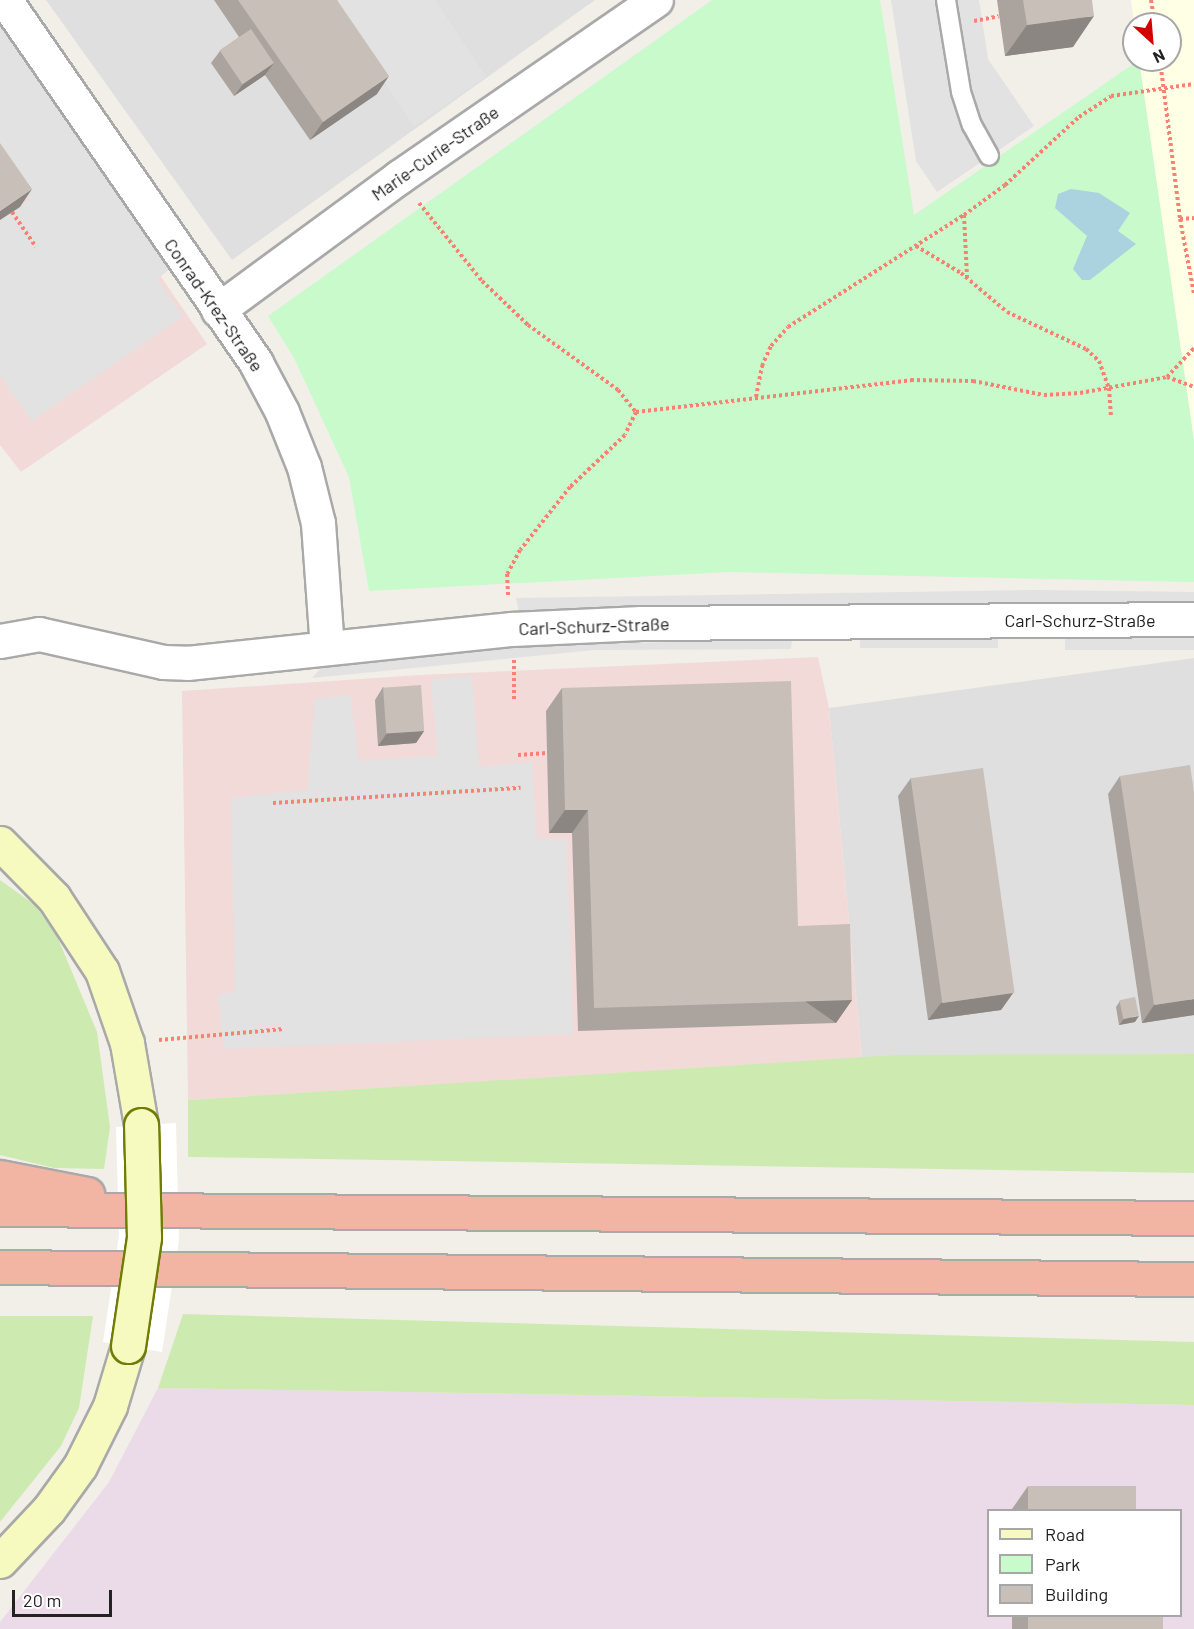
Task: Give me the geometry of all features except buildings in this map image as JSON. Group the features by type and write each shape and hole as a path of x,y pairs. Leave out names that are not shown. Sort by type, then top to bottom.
{"highway":[{"path":"0,1177 54,1189 222,1212"},
{"path":"0,1209 1194,1218"},
{"path":"4,1268 1194,1280"}],"main road":[{"path":"0,843 35,876 80,932 113,998 127,1043 141,1125 144,1237 128,1346 110,1406 80,1466 49,1509 0,1561"}],"street":[{"name":"Conrad-Krez-Straße","path":"5,0 256,363 282,412 304,467 318,523 327,648"},
{"name":"Marie-Curie-Straße","path":"218,310 399,177 656,0"},
{"name":"Carl-Schurz-Straße","path":"0,640 39,634 164,662 187,663 512,629 640,623 1194,619"}],"lane":[{"path":"946,0 961,92 972,125 989,156"}],"path":[{"path":"1162,72 1180,219 1194,294"},
{"path":"756,397 762,366 771,346 788,327 964,215 1005,185 1079,117 1111,96 1194,84"},
{"path":"399,177 482,280 528,325 618,390 636,411"},
{"path":"12,212 36,247"},
{"path":"964,215 967,278"},
{"path":"1180,219 1194,218"},
{"path":"916,246 938,256 1007,312 1086,349 1099,361 1109,388 1111,417"},
{"path":"1167,377 1194,348"},
{"path":"636,411 911,380 973,381 1044,395 1109,388 1167,377 1194,387"},
{"path":"512,629 507,574 520,550 570,487 625,435 636,411"},
{"path":"514,668 514,702"},
{"path":"518,755 547,753"},
{"path":"273,803 520,788"},
{"path":"127,1043 284,1029"}],"shaded area":[{"path":"46,0 595,0 232,260"},
{"path":"330,0 435,0 486,77 414,126"},
{"path":"891,0 979,0 988,59 1034,126 937,192 916,161"},
{"path":"1131,0 1194,0 1194,441 1141,72 1182,72 1182,12 1132,12"},
{"path":"0,25 170,269 157,279 183,316 32,421 0,376 0,221 29,200 0,159"},
{"path":"0,41 207,344 21,472 0,445"},
{"path":"1036,590 1194,592 1194,607 654,606 519,612 516,598"},
{"path":"860,636 998,636 998,648 860,648"},
{"path":"1065,636 1194,636 1194,650 1065,650"},
{"path":"792,639 791,649 595,650 312,678 323,666 507,646"},
{"path":"818,657 829,708 862,1058 188,1100 182,691 419,675"},
{"path":"1194,658 1194,1054 862,1058 829,708"},
{"path":"472,676 479,767 532,762 537,839 567,839 573,1034 224,1049 218,995 235,992 231,798 307,790 315,699 350,695 359,761 437,756 431,679"},
{"path":"158,1388 1194,1405 1194,1629 0,1629 0,1622 109,1482"}],"green space":[{"path":"712,0 880,0 914,215 1122,72 1141,72 1194,441 1194,582 729,572 369,591 349,477 294,358 268,316"},
{"path":"0,880 35,905 57,936 97,1032 110,1127 104,1169 54,1168 0,1155"},
{"path":"1194,1054 1194,1173 188,1157 188,1100 896,1055"},
{"path":"183,1314 1194,1342 1194,1405 158,1388"},
{"path":"0,1316 93,1316 79,1408 61,1446 0,1522"}],"water":[{"path":"1071,189 1099,193 1130,213 1118,231 1136,244 1090,280 1082,280 1073,269 1087,236 1055,208 1058,194"}],"pier":[{"path":"176,1123 179,1240 162,1352 103,1342 119,1235 116,1127"}]}
